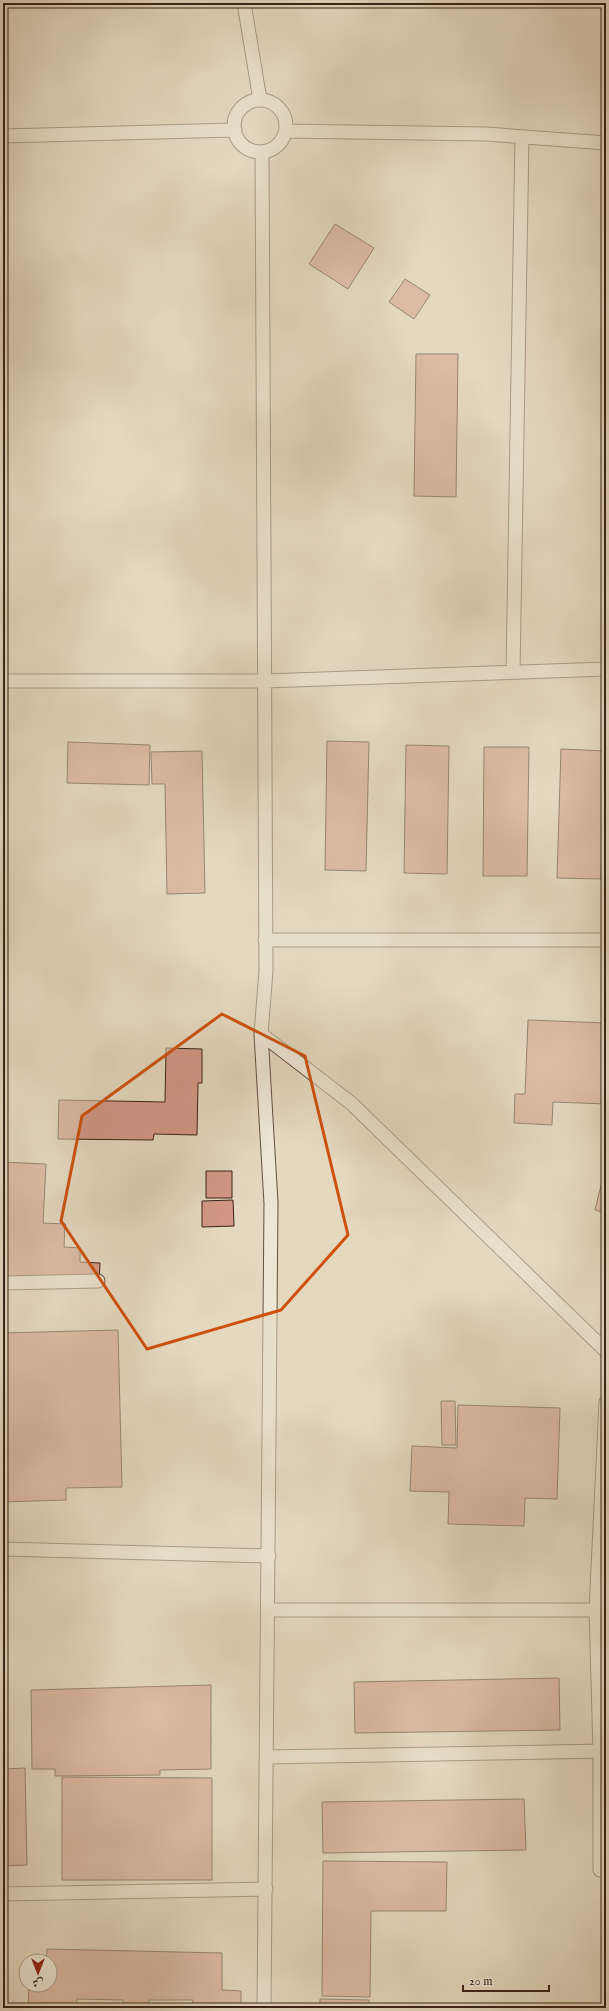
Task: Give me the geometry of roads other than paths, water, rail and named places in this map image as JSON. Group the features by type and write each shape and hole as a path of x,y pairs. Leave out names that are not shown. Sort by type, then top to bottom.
{"lane":[{"path":"244,3 260,100"},
{"path":"260,100 274,104 280,109 284,116 286,131 279,144 272,149 262,152 249,149 243,145 237,138 235,130 235,121 243,106 260,100"},
{"path":"3,136 235,130"},
{"path":"286,131 486,134 606,144"},
{"path":"513,672 522,137"},
{"path":"262,152 266,971 261,1034 271,1203 264,2008"},
{"path":"3,681 264,681 606,669"},
{"path":"265,940 606,940"},
{"path":"261,1034 351,1103 606,1351"},
{"path":"3,1283 98,1281"},
{"path":"600,1870 603,1751 596,1610 606,1402"},
{"path":"3,1549 269,1556"},
{"path":"268,1610 596,1610"},
{"path":"267,1757 603,1751"},
{"path":"3,1894 266,1889"}]}
